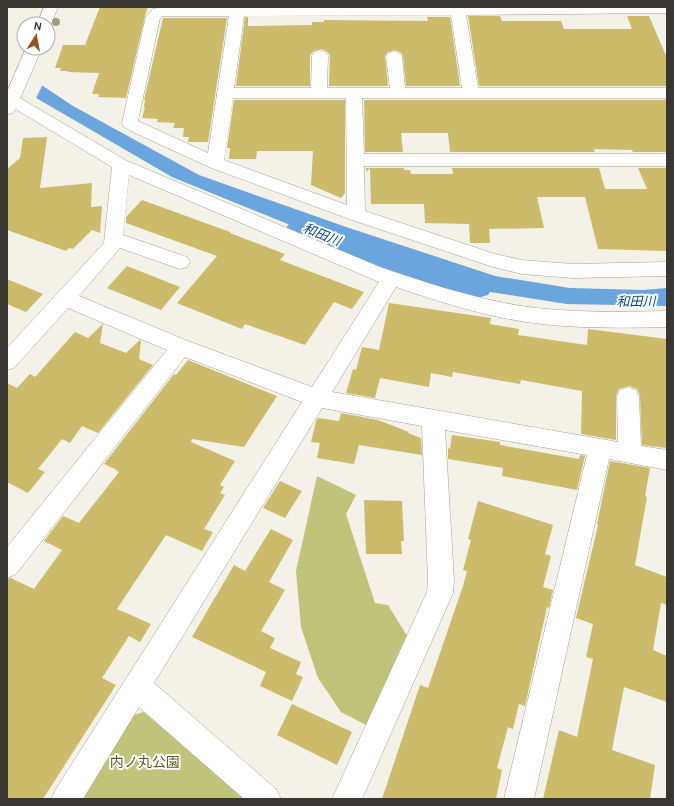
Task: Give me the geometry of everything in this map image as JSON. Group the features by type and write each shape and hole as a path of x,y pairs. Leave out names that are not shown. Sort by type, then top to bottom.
{"street":[{"path":"667,24 662,8 458,11 320,9 237,12 161,11 155,13 130,119 130,122 140,129 215,163 356,215 493,260 522,267 573,271 667,269"},
{"path":"458,11 471,93"},
{"path":"215,163 237,12"},
{"path":"319,93 320,55"},
{"path":"31,56 11,99 121,165 372,272 442,296 521,313 544,316 634,320 667,319"},
{"path":"394,56 398,93"},
{"path":"225,93 667,93"},
{"path":"354,93 356,215"},
{"path":"355,160 667,160"},
{"path":"9,356 66,299 110,250 113,238 121,165"},
{"path":"113,238 180,262"},
{"path":"66,799 391,279"},
{"path":"66,299 181,347 316,398 667,460"},
{"path":"7,566 181,347"},
{"path":"628,396 630,454"},
{"path":"347,799 440,594 441,580 433,419"},
{"path":"519,799 600,449"},
{"path":"136,686 266,799"}],"green space":[{"path":"317,476 356,495 346,514 375,603 388,605 409,639 368,726 341,712 318,678 301,627 296,571"},
{"name":"内ノ丸公園","path":"144,712 245,799 79,799 130,716"}],"water":[{"path":"7,62 73,106 199,175 346,227 495,276 570,288 643,290 667,288 667,306 567,304 490,292 322,238 172,177 7,81"}],"pier":[{"path":"7,60 43,84 35,100 7,84"}],"building":[{"path":"100,7 148,7 126,98 98,97 99,94 92,94 99,73 67,72 68,71 60,71 61,68 55,68 63,45 85,45"},
{"path":"468,16 500,16 502,21 561,21 564,29 632,29 627,16 649,16 667,58 667,86 479,86"},
{"path":"245,17 248,17 248,26 312,25 312,22 324,22 324,20 428,21 427,17 450,17 460,86 406,86 403,56 400,52 395,50 388,52 385,56 388,86 329,86 330,55 321,49 314,51 310,55 310,86 236,86"},
{"path":"163,18 227,18 208,142 188,142 189,137 183,137 184,128 173,128 175,123 157,122 158,119 142,118 145,107 144,100"},
{"path":"234,100 345,100 345,193 341,198 311,185 313,151 257,151 256,159 229,159 230,148 227,148"},
{"path":"364,100 667,100 667,152 633,152 632,150 594,149 595,152 450,152 448,133 401,133 403,152 365,152"},
{"path":"47,137 40,188 92,183 91,207 102,206 100,233 92,230 73,249 69,248 66,251 7,230 7,169 20,158 23,138"},
{"path":"370,168 404,168 404,170 410,170 411,174 453,174 452,168 599,168 605,189 647,189 638,168 667,168 667,251 598,249 585,197 537,197 544,228 489,229 490,243 470,243 469,224 425,223 424,204 371,204"},
{"path":"142,200 285,254 280,260 364,292 352,309 334,302 305,345 245,324 242,329 177,303 217,256 126,223 126,217"},
{"path":"127,266 180,287 161,310 107,288"},
{"path":"7,279 43,294 26,312 7,304"},
{"path":"389,303 491,318 490,324 519,329 518,335 587,345 588,329 667,339 667,448 642,445 640,396 637,389 629,386 619,389 616,396 616,440 581,434 582,391 521,380 520,384 453,372 452,377 431,373 429,387 380,378 375,398 346,393 353,369 356,370 362,347 379,350"},
{"path":"103,324 100,343 126,353 140,340 139,359 153,365 98,433 82,426 70,443 62,439 38,469 45,472 28,493 7,482 7,383 17,388 30,374 35,377 75,332 88,338"},
{"path":"188,360 277,396 244,447 192,439 191,442 235,461 220,485 224,487 220,493 225,495 204,529 213,532 202,551 166,535 117,609 151,624 140,642 129,636 102,678 116,685 43,799 7,799 7,579 11,578 34,589 62,550 44,541 63,516 79,523 119,472 104,464 174,374 176,375"},
{"path":"341,413 378,420 421,438 422,455 359,445 354,464 317,458 320,443 311,442 316,421 318,418 339,421"},
{"path":"452,435 500,442 500,445 579,459 580,455 585,456 577,490 502,476 503,468 448,459 448,448 450,449"},
{"path":"610,461 650,468 645,496 647,497 635,565 667,577 667,605 661,603 653,650 667,656 667,702 624,687 612,750 655,765 650,799 543,799 559,730 577,737 593,659 586,657 593,624 576,618 598,525"},
{"path":"280,481 302,491 285,518 263,508"},
{"path":"364,500 402,501 404,541 401,541 402,554 366,554"},
{"path":"478,501 553,525 545,554 551,556 543,587 553,590 549,608 547,607 525,706 519,704 513,729 508,727 497,768 502,770 496,799 382,799 420,685 428,688 463,586 467,571 463,570 471,540 468,539"},
{"path":"271,529 293,540 269,582 285,590 261,631 275,638 270,648 301,662 296,674 303,677 292,701 260,686 266,672 192,637 234,565 245,571"},
{"path":"292,704 352,732 337,765 277,735"}],"waterway":[{"name":"和田川","path":"305,228 380,258 474,285"}]}
